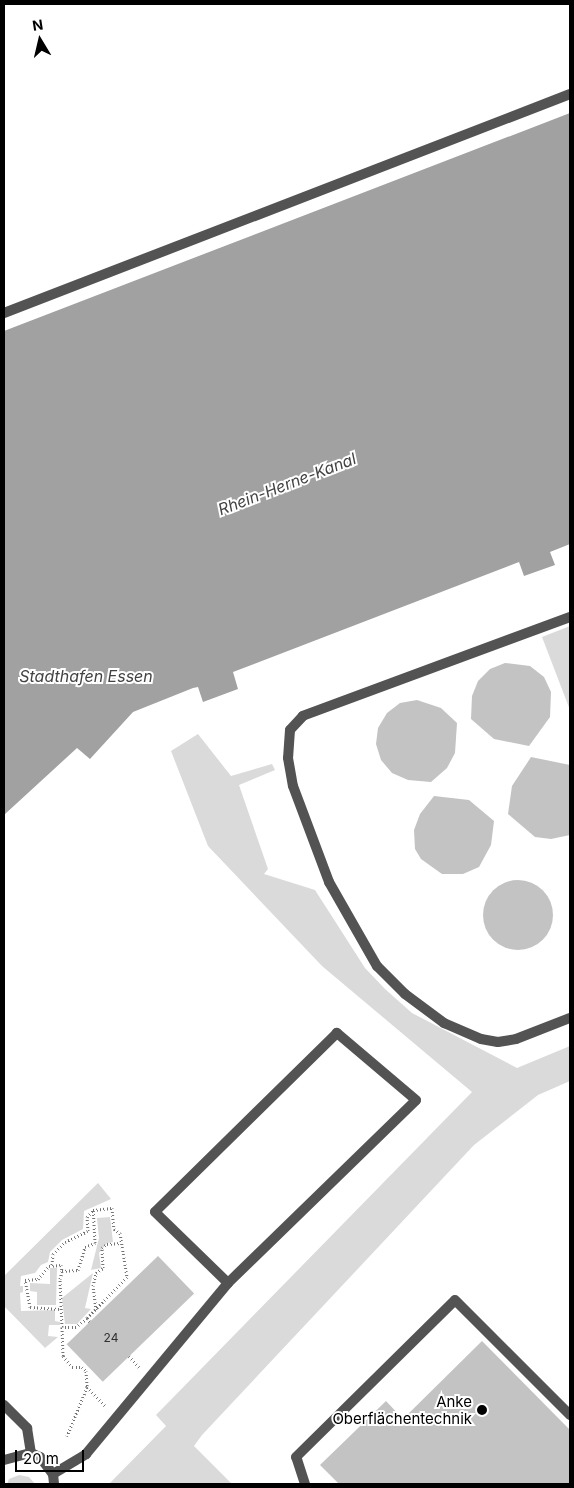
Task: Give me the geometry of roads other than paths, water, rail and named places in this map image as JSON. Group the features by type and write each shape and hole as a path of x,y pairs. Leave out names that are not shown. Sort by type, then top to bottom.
{"street":[{"path":"4,313 570,94"},
{"path":"570,617 303,716 290,730 288,758 293,786 329,882 377,966 405,994 444,1023 482,1039 498,1042 516,1039 570,1018"},
{"path":"4,1460 31,1453 40,1457 53,1479 86,1454 118,1418 228,1283 416,1100 337,1033 155,1212 228,1283"},
{"path":"305,1484 296,1457 455,1300 570,1415"},
{"path":"4,1405 27,1428 31,1453"}],"water":[{"path":"570,113 570,544 550,552 555,565 524,576 519,562 233,672 238,689 203,702 198,687 193,688 133,712 90,759 77,748 4,815 4,331"}],"place":[{"name":"Anke Oberflächentechnik","path":"482,1410"}],"water label":[{"name":"Rhein-Herne-Kanal","path":"287,484"},
{"name":"Stadthafen Essen","path":"86,676"}]}
